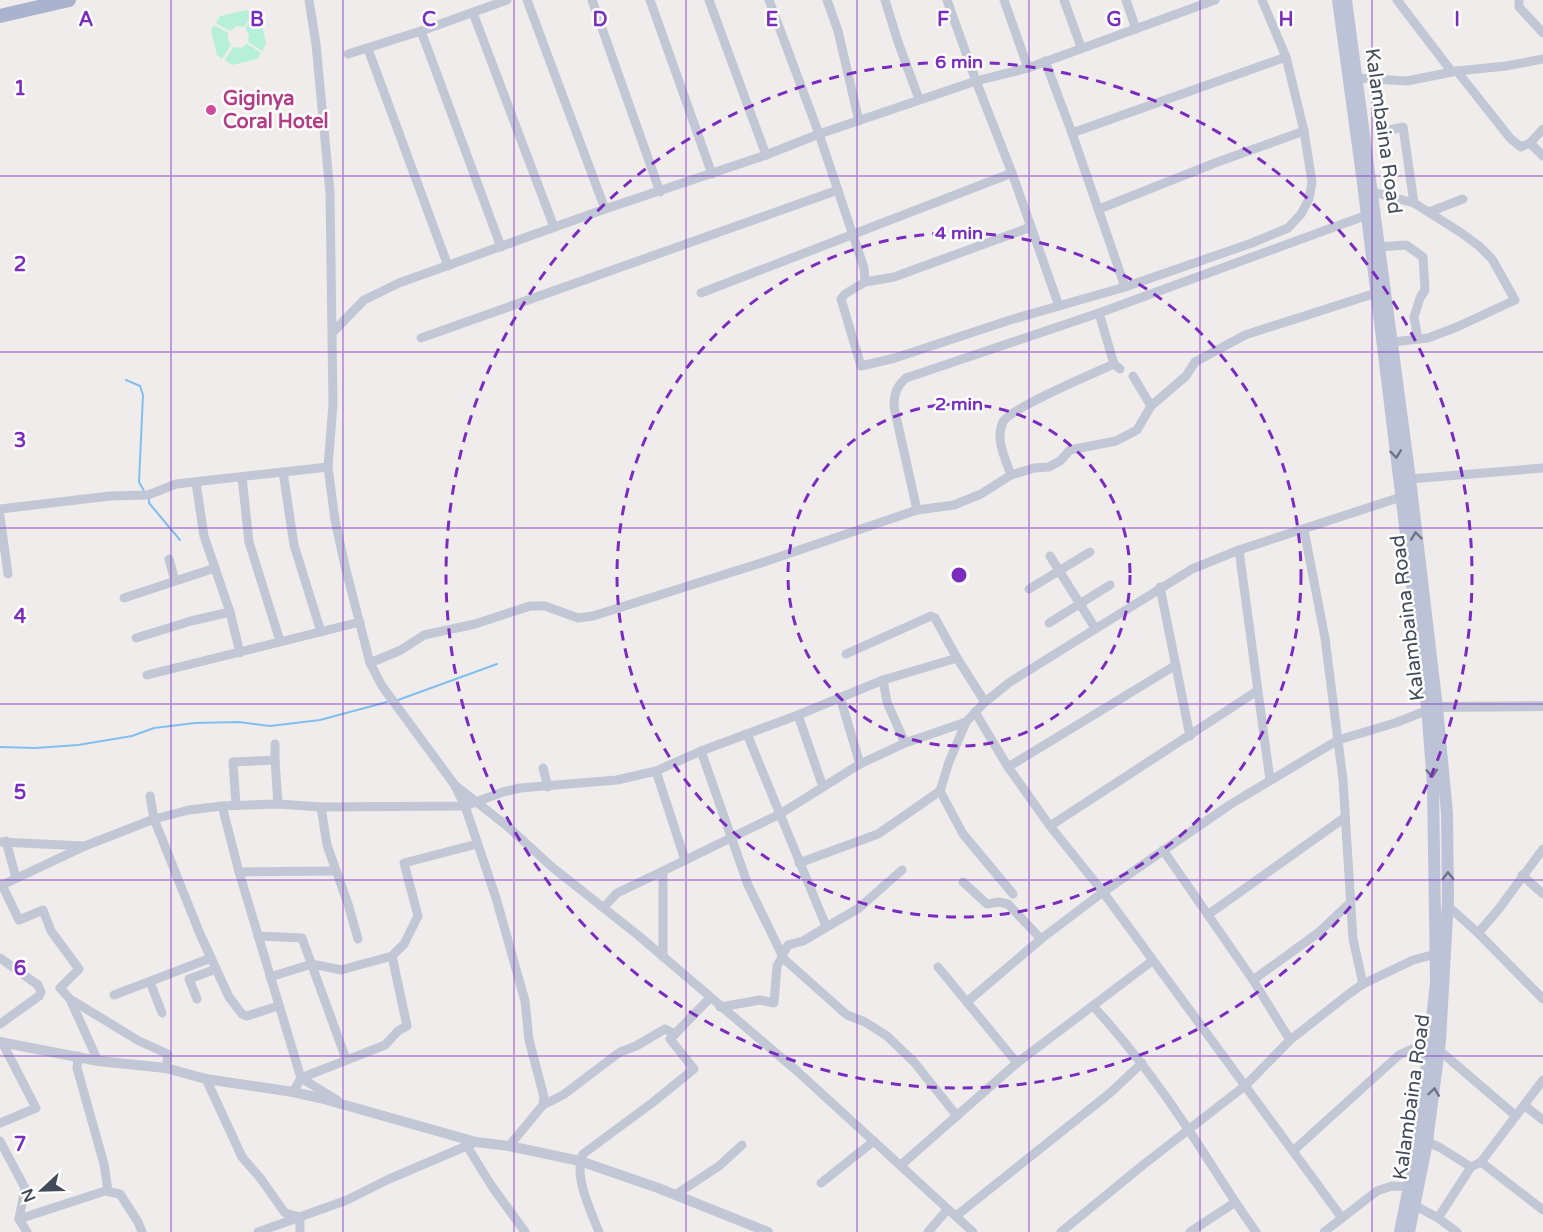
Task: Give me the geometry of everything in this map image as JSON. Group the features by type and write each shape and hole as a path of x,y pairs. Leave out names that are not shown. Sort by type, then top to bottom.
{"main road":[{"path":"0,7 29,0"},
{"path":"0,15 69,0"},
{"name":"Kalambaina Road","path":"1338,0 1401,497 1447,813 1448,906 1445,984 1410,1187 1400,1232"},
{"name":"Kalambaina Road","path":"1347,0 1410,479 1431,708 1436,954 1434,1049 1427,1142 1409,1232"}],"street":[{"path":"309,0 316,44 327,155 333,332 333,404 328,467 338,531 370,663 382,686 454,784 465,806 496,898 525,1001 529,1040 544,1098 543,1105"},
{"path":"348,54 507,0"},
{"path":"527,0 604,209"},
{"path":"592,0 660,192"},
{"path":"650,0 712,174"},
{"path":"709,0 766,155"},
{"path":"769,0 819,134 864,268 865,282"},
{"path":"827,0 838,32 859,121"},
{"path":"885,0 919,99"},
{"path":"946,0 1012,173 1059,306"},
{"path":"1004,0 1028,68"},
{"path":"1064,0 1081,47"},
{"path":"1125,0 1136,29"},
{"path":"1182,0 1186,11"},
{"path":"333,332 364,300 399,283 919,99 1028,68 1215,0"},
{"path":"1031,227 894,277 865,282 844,294 841,299 861,366 895,358 1125,287 1252,243 1288,228 1302,214 1310,199 1312,182 1304,131 1286,57 1262,0"},
{"path":"1397,0 1510,138 1521,147 1530,142 1543,129"},
{"path":"1519,0 1519,7 1543,33"},
{"path":"473,13 554,227"},
{"path":"421,31 501,247"},
{"path":"368,49 448,266"},
{"path":"1072,133 1286,57"},
{"path":"1357,78 1407,81 1543,59"},
{"path":"1045,61 1125,287"},
{"path":"1381,132 1403,127 1414,203"},
{"path":"1099,209 1304,131"},
{"path":"1530,142 1543,156"},
{"path":"701,293 1012,173"},
{"path":"422,338 838,190"},
{"path":"1373,192 1414,203 1479,246 1492,259 1515,300 1428,338 1392,342"},
{"path":"1429,212 1463,199"},
{"path":"917,510 894,407 897,386 906,378 1099,313 1367,215"},
{"path":"1379,247 1406,245 1423,257 1425,290 1414,317 1418,339"},
{"path":"370,663 401,650 424,635 475,624 530,606 553,608 578,618 593,616 764,562 917,510 954,505 981,494 1011,475 1034,468 1049,468 1060,461 1070,450 1098,446 1122,439 1137,430 1151,406 1186,376 1195,362 1245,335 1376,293"},
{"path":"1011,475 999,440 1003,422 1007,417 1032,403 1117,367 1099,313"},
{"path":"1133,376 1151,406"},
{"path":"0,509 110,496 147,495 176,484 328,467"},
{"path":"1410,479 1543,468"},
{"path":"282,472 294,545 321,632"},
{"path":"242,477 249,542 280,641"},
{"path":"196,483 204,536 230,612 240,653"},
{"path":"799,863 878,834 940,791 949,762 966,722 985,702 1010,681 1160,587 1192,568 1239,550 1401,497"},
{"path":"0,516 8,574"},
{"path":"1304,530 1325,638 1343,780 1353,939 1364,984"},
{"path":"1239,550 1270,780"},
{"path":"1029,589 1090,552"},
{"path":"1050,556 1095,628"},
{"path":"169,559 175,581"},
{"path":"124,598 215,568"},
{"path":"1049,623 1110,585"},
{"path":"1160,587 1190,736"},
{"path":"136,638 230,612"},
{"path":"846,654 926,616 932,616 985,702"},
{"path":"147,675 360,622"},
{"path":"166,1068 168,1054 139,1041 70,999 60,988 79,969 51,931 43,910 20,920 1,885 85,846 154,819 222,806 278,804 321,807 465,806 520,788 617,780 656,771 840,696 883,680 957,658"},
{"path":"1008,767 1176,665"},
{"path":"883,680 887,702 905,743"},
{"path":"1050,826 1257,692"},
{"path":"840,696 860,764"},
{"path":"968,1001 1041,939 1103,892 1270,780 1338,740 1431,708 1543,706"},
{"path":"975,712 1008,767 1050,826 1103,892 1342,1218"},
{"path":"798,715 823,788"},
{"path":"604,908 617,893 780,814 860,764 905,743 966,722"},
{"path":"747,734 826,926"},
{"path":"275,744 278,804"},
{"path":"701,751 748,885 783,956 848,1015 865,1022 887,1036 914,1062 957,1116"},
{"path":"236,805 233,762 275,760"},
{"path":"543,768 548,787"},
{"path":"656,771 685,860"},
{"path":"454,784 797,1071 973,1232"},
{"path":"940,791 963,834 1013,894"},
{"path":"150,796 154,819 229,998 244,1015 250,1016 278,1006"},
{"path":"222,806 239,872 301,1078 342,1104"},
{"path":"321,807 327,845 358,939"},
{"path":"1209,914 1344,818"},
{"path":"16,878 3,841 85,846"},
{"path":"270,977 312,964 341,970 392,956 404,944 418,916 404,863 477,844"},
{"path":"1478,933 1543,849"},
{"path":"1163,850 1209,914 1290,1040"},
{"path":"720,1007 760,1000 774,1003 777,966 788,945 803,941 859,908 902,870"},
{"path":"239,872 335,871"},
{"path":"663,871 663,957"},
{"path":"1522,875 1543,894"},
{"path":"963,882 987,904 999,902 1008,904 1041,939"},
{"path":"1252,980 1318,933 1351,902"},
{"path":"1448,906 1543,999"},
{"path":"258,936 302,938 346,1059"},
{"path":"1061,1232 1246,1085 1290,1040 1364,984 1413,960 1436,954"},
{"path":"293,1092 301,1078 385,1045 398,1031 407,1026 392,956"},
{"path":"0,958 38,985 41,992 39,996 0,1024"},
{"path":"114,995 211,958"},
{"path":"901,1164 1017,1063 1152,961"},
{"path":"938,967 1017,1063"},
{"path":"197,999 189,979 216,969"},
{"path":"150,982 162,1013"},
{"path":"599,1232 586,1197 581,1178 580,1161 588,1149 652,1103 694,1069 670,1039 710,998"},
{"path":"70,999 99,1061"},
{"path":"1093,1006 1142,1063 1189,1129 1234,1203 1256,1232"},
{"path":"509,1146 543,1105 563,1095 620,1052 636,1046 665,1029 675,1034"},
{"path":"1,1042 99,1061 166,1068 206,1078 293,1092 342,1104 472,1144 509,1146 580,1161 675,1195 759,1231"},
{"path":"0,1123 36,1108 1,1042"},
{"path":"1293,1151 1399,1055 1414,1048 1434,1049 1516,1116"},
{"path":"78,1056 77,1068 104,1164 108,1191"},
{"path":"928,1232 1110,1093 1142,1063"},
{"path":"206,1078 242,1157 285,1213 300,1217"},
{"path":"1443,1225 1471,1167 1481,1162 1543,1080"},
{"path":"1524,1105 1543,1120"},
{"path":"0,1141 25,1188 20,1219 27,1232"},
{"path":"821,1183 874,1141"},
{"path":"1427,1142 1471,1167"},
{"path":"258,1232 347,1200 389,1179 472,1144"},
{"path":"472,1144 491,1185 525,1232"},
{"path":"675,1195 719,1166 742,1145"},
{"path":"1481,1162 1543,1210"},
{"path":"1324,1232 1384,1187 1410,1187"},
{"path":"20,1219 67,1202 108,1191 120,1194 142,1232"},
{"path":"1190,1232 1234,1203"},
{"path":"1416,1206 1457,1232"},
{"path":"300,1217 300,1232"}],"green space":[{"path":"247,10 253,14 244,27 236,26 230,31 216,23 220,16"},
{"path":"254,15 261,19 266,44 262,51 248,42 249,35 245,29"},
{"path":"214,25 228,33 231,45 222,59 217,55 211,30"},
{"path":"247,44 261,53 257,59 232,65 225,60 233,47 241,48"}],"waterway":[{"path":"126,380 140,386 143,395 139,482 144,491"},
{"path":"149,498 149,503 180,540"},
{"path":"398,700 497,664"},
{"path":"0,747 35,748 78,745 132,736 154,728 195,723 239,722 270,726 320,720 387,702"}],"place":[{"name":"Giginya Coral Hotel","path":"211,110"}]}
